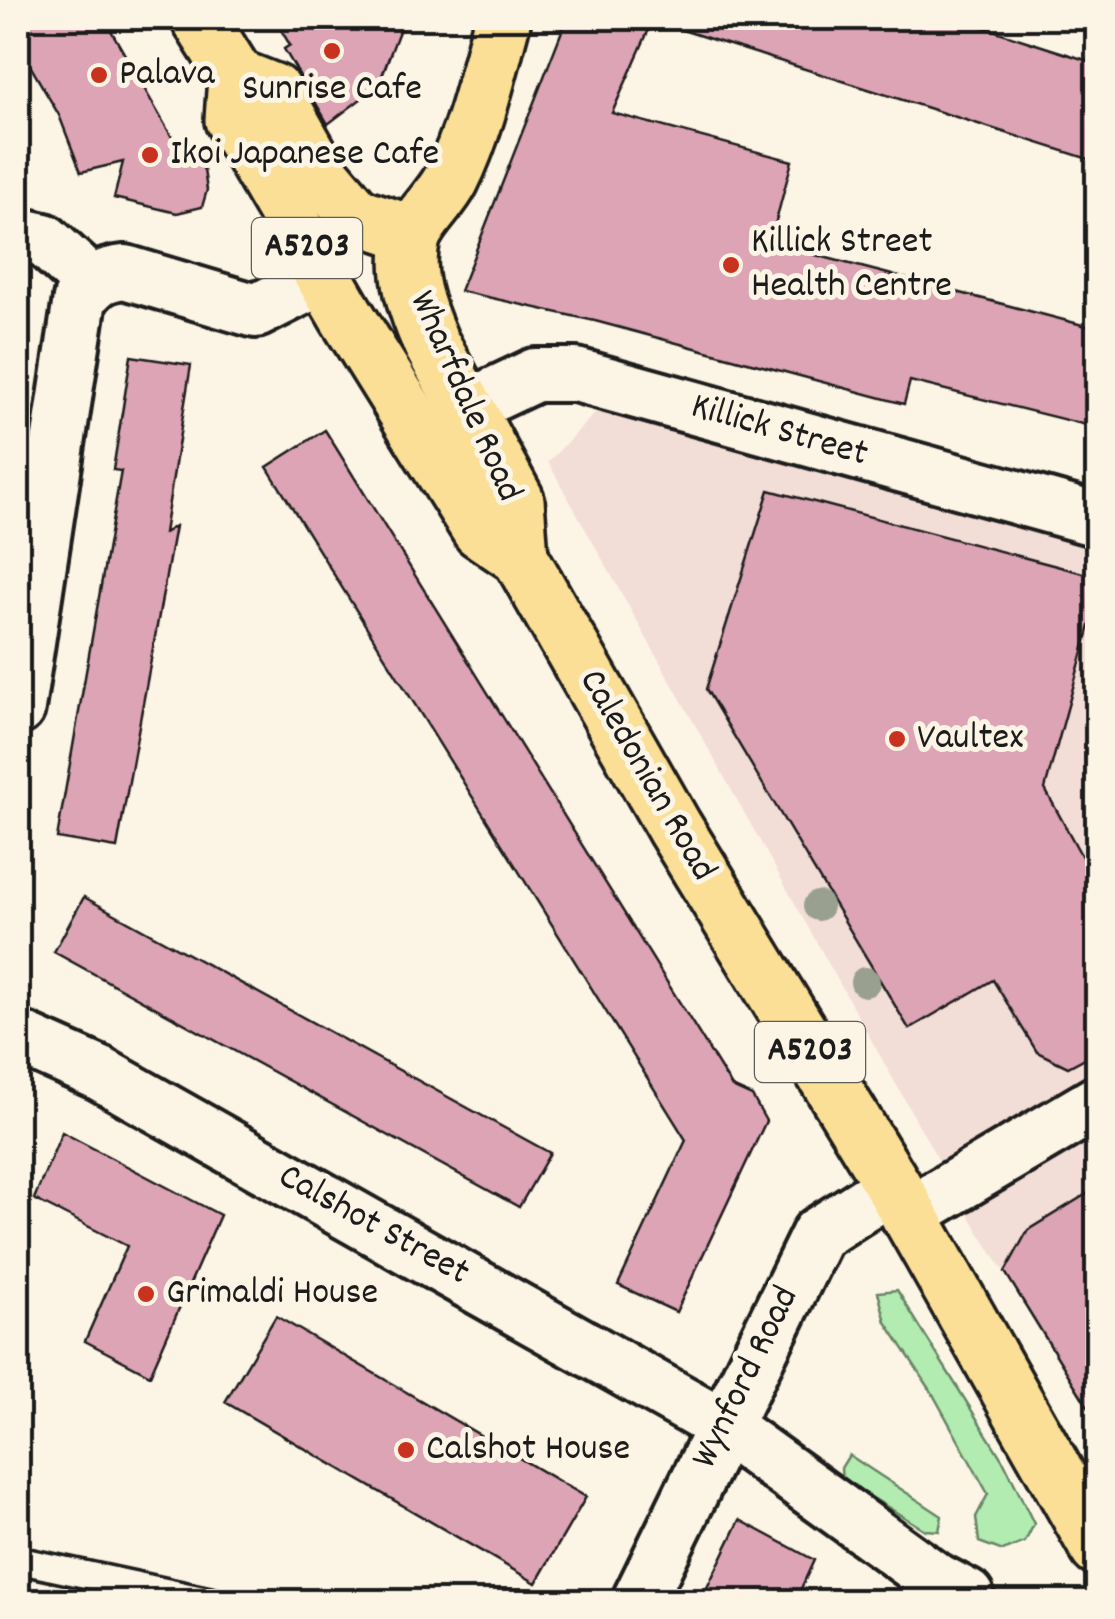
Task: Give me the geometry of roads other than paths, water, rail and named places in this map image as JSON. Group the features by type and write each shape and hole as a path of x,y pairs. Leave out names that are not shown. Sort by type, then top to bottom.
{"main road":[{"name":"A5203","path":"198,18 236,76 274,92 318,170 356,215 413,234 449,184 466,145 503,18"},
{"name":"Caledonian Road","path":"236,76 233,120 323,277 480,530 520,556 674,827 900,1201 1098,1548"},
{"name":"Wharfdale Road","path":"413,234 408,264 420,319 516,500 520,556"}],"street":[{"path":"18,234 44,240 91,283"},
{"path":"18,708 76,312 91,283 106,274 125,272 256,310 280,302 323,277"},
{"name":"Killick Street","path":"465,408 535,375 576,375 1098,520"},
{"name":"Calshot Street","path":"18,1037 134,1092 722,1426"},
{"name":"Wynford Road","path":"638,1602 818,1234 900,1201 1098,1102"},
{"path":"722,1426 943,1592"}],"lane":[{"path":"18,1560 214,1602"}],"place":[{"name":"Sunrise Cafe","path":"332,51"},
{"name":"Palava","path":"99,75"},
{"name":"Ikoi Japanese Cafe","path":"150,155"},
{"name":"Killick Street Health Centre","path":"731,265"},
{"name":"Vaultex","path":"897,739"},
{"name":"Grimaldi House","path":"146,1294"},
{"name":"Calshot House","path":"406,1450"}]}
